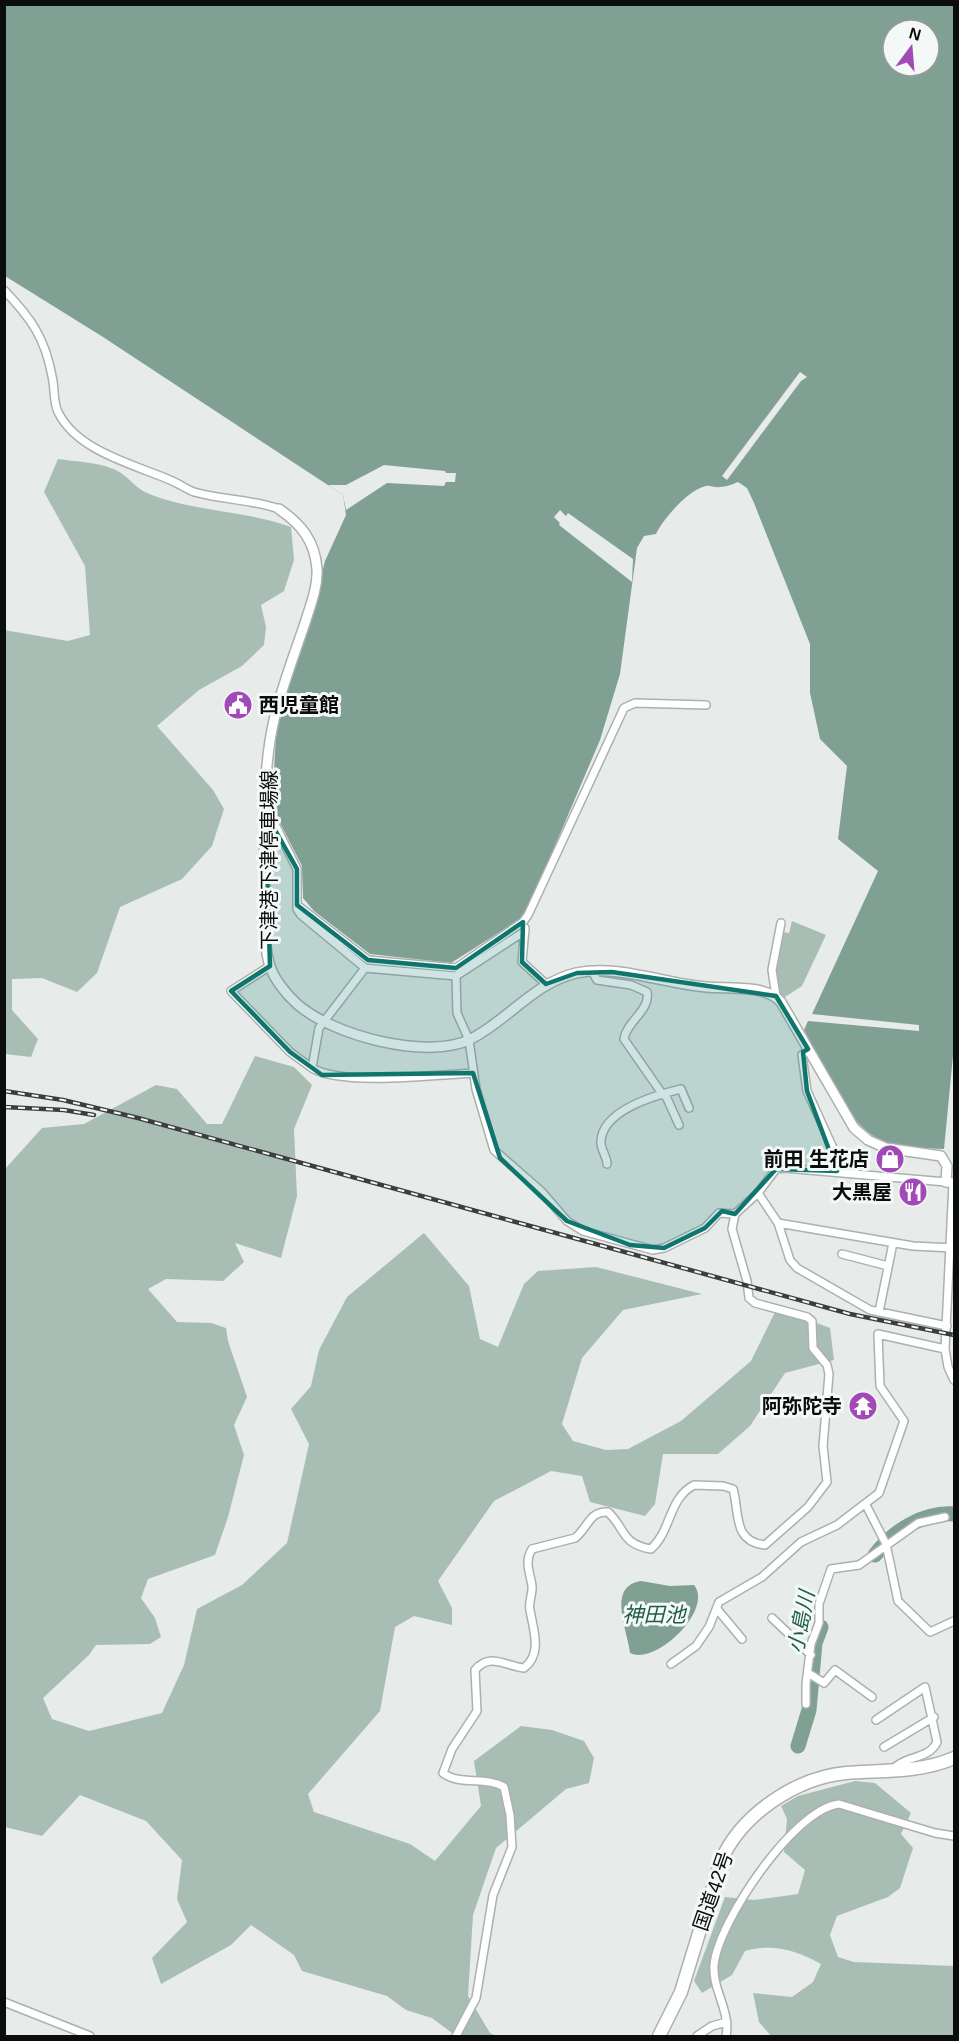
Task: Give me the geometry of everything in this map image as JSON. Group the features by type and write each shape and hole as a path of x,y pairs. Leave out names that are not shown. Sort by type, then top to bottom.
{"highway":[{"name":"国道42号","path":"658,2037 681,1992 721,1861 740,1828 770,1803 820,1779 843,1773 926,1768 954,1758"}],"main road":[{"name":"下津港下津停車場線","path":"279,509 305,531 314,552 317,571 314,593 274,720 265,812 266,942 270,966 279,984 297,1003 326,1021 371,1038 401,1046 431,1047 469,1040 546,984 592,971 612,972 705,987 733,988 776,996"},
{"path":"776,996 854,1128 868,1140 886,1148 941,1156 951,1183"}],"street":[{"path":"4,290 35,325 45,346 57,410 66,426 80,438 118,458 193,491 258,502 279,509"},
{"path":"297,905 368,960 456,968 523,922 624,708 635,703 706,705"},
{"path":"265,812 270,814 297,869 297,905 301,915 365,968 456,976 525,931"},
{"path":"523,922 525,931 522,962 546,984"},
{"path":"776,996 772,970 781,923"},
{"path":"270,966 231,991 290,1052 322,1075 378,1077 473,1073"},
{"path":"312,1068 319,1028 365,968"},
{"path":"592,971 597,980 631,985 647,992 646,1003 627,1030 624,1039 664,1094 679,1125"},
{"path":"456,976 457,1013 469,1040 473,1073 494,1150 542,1192 567,1221 583,1231 653,1250 664,1248 705,1228 719,1213 735,1214"},
{"path":"808,1049 802,1055 807,1091 833,1148 837,1171"},
{"path":"607,1164 600,1143 609,1124 635,1104 682,1089 689,1107"},
{"path":"456,2037 476,1998 493,1895 512,1847 509,1806 504,1787 490,1782 448,1778 443,1773 452,1749 477,1711 475,1670 488,1661 500,1660 514,1667 524,1668 531,1663 536,1643 529,1608 533,1590 526,1559 532,1549 575,1538 592,1516 599,1511 608,1512 614,1518 624,1537 642,1547 651,1549 658,1543 676,1499 694,1485 723,1486 733,1489 739,1530 747,1539 765,1545 808,1507 827,1482 823,1446 828,1369 813,1348 812,1321 807,1317 755,1303 749,1298 747,1281 732,1229 735,1214 758,1193 776,1169 837,1171 951,1183 953,1248 945,1349 948,1367 954,1380"},
{"path":"758,1193 778,1223 790,1260 797,1268 870,1310 947,1326"},
{"path":"778,1223 893,1243 953,1248"},
{"path":"879,1312 893,1243"},
{"path":"842,1254 888,1266"},
{"path":"671,1664 696,1647 710,1627 723,1599 762,1577 801,1542 837,1525 866,1505 881,1490 903,1426 902,1417 880,1386 878,1334 945,1349"},
{"path":"866,1505 886,1544 898,1601 930,1632 954,1621"},
{"path":"806,1704 812,1638 819,1623 819,1604 831,1569 859,1565 918,1523 945,1517"},
{"path":"717,1609 742,1639"},
{"path":"772,1618 811,1655"},
{"path":"808,1673 824,1683 835,1670 872,1697"},
{"path":"876,1720 925,1688 934,1717 937,1742 934,1747 899,1763 893,1770"},
{"path":"884,1747 934,1717"},
{"path":"726,2037 727,2022 715,1980 715,1959 736,1905 793,1830 828,1808 839,1804 935,1833 954,1836"},
{"path":"4,2002 90,2037"},
{"path":"697,2037 712,2026 727,2022"}],"highlighted area":[{"path":"265,812 297,869 297,905 368,960 456,968 523,922 522,962 546,984 577,973 612,972 776,996 808,1049 803,1052 807,1091 837,1171 776,1169 735,1214 722,1211 705,1228 664,1248 630,1245 567,1221 500,1158 473,1073 322,1075 290,1052 231,991 270,966"}],"shaded area":[{"path":"58,459 114,469 143,491 164,499 200,508 255,517 291,527 294,560 284,591 261,605 266,627 264,645 242,666 199,690 157,726 213,790 224,809 212,846 182,879 120,907 97,973 77,992 42,978 12,979 12,1010 38,1039 31,1057 5,1054 4,630 68,641 90,635 85,566 44,492"},
{"path":"792,921 826,935 802,986 782,999 774,969 781,932 789,933"},
{"path":"255,1056 294,1067 312,1085 294,1129 297,1196 281,1258 235,1243 244,1262 223,1281 166,1279 148,1289 177,1322 211,1323 226,1328 228,1341 247,1397 234,1425 244,1455 228,1517 215,1555 148,1579 141,1598 155,1618 161,1637 150,1644 96,1645 89,1655 43,1698 52,1719 89,1731 162,1713 184,1665 197,1609 242,1585 287,1543 309,1444 291,1409 311,1386 319,1350 347,1297 424,1233 469,1286 480,1339 498,1347 524,1284 538,1271 596,1267 702,1294 623,1310 582,1358 562,1424 573,1441 606,1450 628,1449 681,1421 751,1361 777,1308 830,1328 834,1360 785,1373 750,1426 718,1454 663,1454 655,1504 645,1516 590,1502 582,1476 551,1471 494,1501 438,1581 452,1608 452,1625 414,1616 395,1627 380,1711 308,1794 314,1812 410,1844 435,1861 481,1806 474,1761 521,1726 552,1730 584,1741 594,1758 589,1783 566,1789 496,1848 473,1915 468,1996 490,2033 496,2036 456,2036 432,2018 406,2010 387,1996 302,1971 294,1955 251,1925 231,1945 161,1984 152,1958 187,1922 177,1899 182,1860 146,1821 80,1795 42,1836 5,1827 5,1169 42,1128 84,1124 156,1085 177,1089 207,1124 222,1124"},
{"path":"855,1781 875,1783 911,1813 901,1834 913,1848 900,1888 888,1897 837,1916 830,1935 838,1957 854,1962 954,1966 954,2036 771,2036 759,2022 753,1993 792,1997 813,1982 821,1964 784,1949 765,1948 745,1951 732,1975 702,1993 694,1981 725,1897 754,1900 798,1894 805,1870 784,1852 787,1819 781,1806 798,1796"}],"water":[{"path":"4,5 954,5 954,1045 944,1149 888,1143 873,1136 860,1125 838,1095 804,1030 808,1021 919,1031 919,1025 812,1014 878,871 838,839 847,766 820,739 810,693 810,644 747,488 738,482 725,487 708,486 699,489 677,506 656,534 644,536 637,548 620,674 600,740 525,916 451,963 370,954 314,911 303,898 302,866 272,807 276,735 282,707 307,633 325,561 346,515 343,495 103,337 5,276"},
{"name":"神田池","path":"641,1581 670,1586 694,1585 698,1595 696,1608 679,1633 667,1644 641,1655 630,1653 623,1622 622,1600 624,1591 630,1585"}],"pier":[{"path":"800,372 807,377 801,381 727,480 722,476"},
{"path":"384,465 456,473 455,482 446,482 444,486 387,483 346,510 343,495 328,485 346,485"},
{"path":"560,510 566,516 568,513 633,559 632,582 559,525 560,523 554,517"}],"waterway":[{"name":"小島川","path":"875,1555 891,1538 910,1525 931,1516 954,1514"},
{"name":"小島川","path":"798,1746 809,1710 815,1643 821,1627"}],"railway":[{"path":"4,1091 63,1100 138,1118 850,1314 954,1335"},
{"path":"4,1107 64,1110 94,1115"}],"place":[{"name":"西児童館","path":"238,705"},
{"name":"前田 生花店","path":"890,1159"},
{"name":"大黒屋","path":"913,1192"},
{"name":"阿弥陀寺","path":"863,1406"}]}
